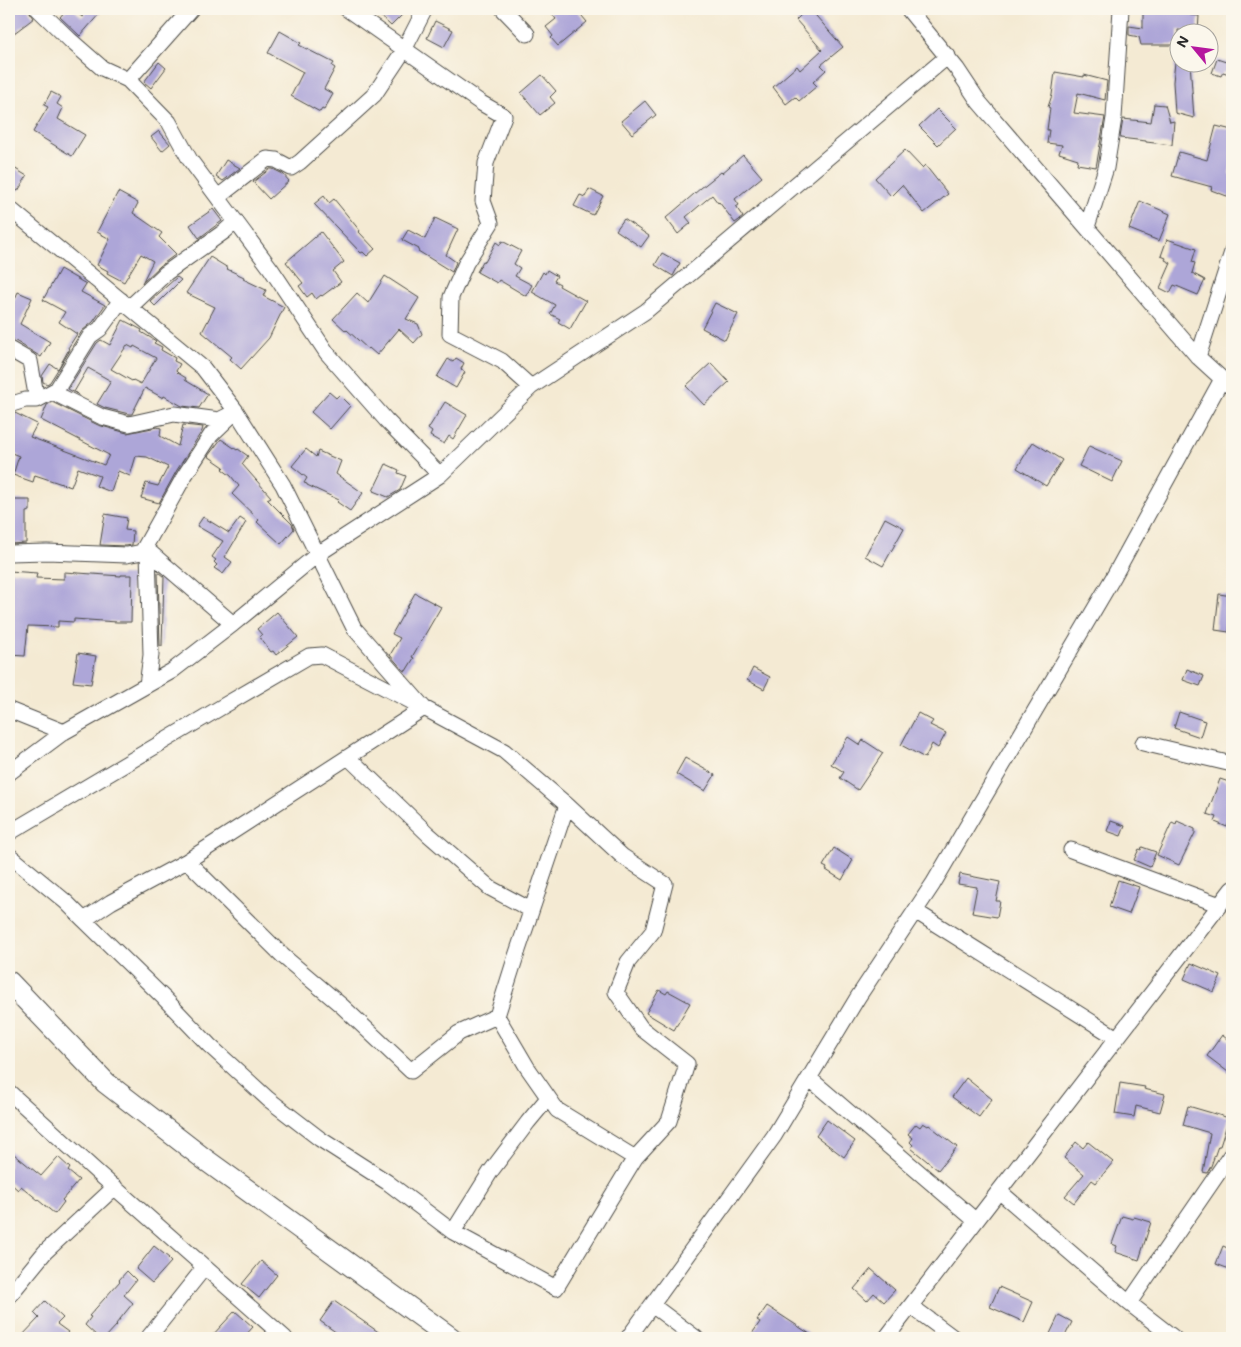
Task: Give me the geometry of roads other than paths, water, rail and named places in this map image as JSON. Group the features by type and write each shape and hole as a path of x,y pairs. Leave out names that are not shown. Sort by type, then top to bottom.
{"main road":[{"path":"9,982 106,1082 203,1158 451,1338"},
{"path":"9,996 107,1100 235,1195 436,1338"}],"street":[{"path":"38,9 102,68 128,80 169,122 190,160 271,269 327,353 386,420 440,475"},
{"path":"128,80 191,9"},
{"path":"347,9 481,103 504,116 486,164 483,201 491,223 466,263 451,297 450,334 502,362 531,387"},
{"path":"218,197 267,159 276,160 291,168 374,95 404,50 425,9"},
{"path":"503,9 527,34"},
{"path":"628,1338 774,1136 858,997 938,875 1227,383 1198,357 979,102 948,56 908,9"},
{"path":"1087,227 1106,168 1114,118 1120,9"},
{"path":"9,773 64,732 172,671 318,554 440,475 531,387 646,311 948,56"},
{"path":"9,208 203,368 236,411 283,485 354,628 424,708"},
{"path":"9,406 25,400 37,400 57,389 90,336 125,303 225,231 236,221"},
{"path":"1198,357 1232,252"},
{"path":"9,349 30,361 37,400"},
{"path":"52,392 102,417 129,424 174,414 219,420 236,411"},
{"path":"147,684 151,655 147,549 185,475 211,435 236,411"},
{"path":"9,553 47,552 127,555 147,549"},
{"path":"147,549 233,624"},
{"path":"9,832 309,656 322,655 504,751 568,805 622,856 665,884 653,931 628,962 616,992 641,1028 687,1064 669,1121 634,1158 556,1288 454,1232 387,1182 320,1140 268,1100 209,1045 66,902 9,855"},
{"path":"84,920 111,902 186,861 424,708"},
{"path":"9,710 64,732"},
{"path":"1143,743 1232,764"},
{"path":"348,758 428,834 490,888 532,910"},
{"path":"186,861 284,957 342,1006 411,1071 459,1033 497,1016 568,805"},
{"path":"1071,850 1220,905"},
{"path":"886,1338 1232,890"},
{"path":"915,911 1117,1038"},
{"path":"497,1016 527,1067 557,1110 634,1158"},
{"path":"809,1078 976,1221"},
{"path":"10,1095 285,1338"},
{"path":"454,1232 491,1171 548,1098"},
{"path":"1129,1302 1232,1153"},
{"path":"9,1296 44,1252 115,1187"},
{"path":"999,1191 1174,1338"},
{"path":"148,1338 204,1268"},
{"path":"652,1305 696,1338"},
{"path":"911,1306 954,1338"}]}
